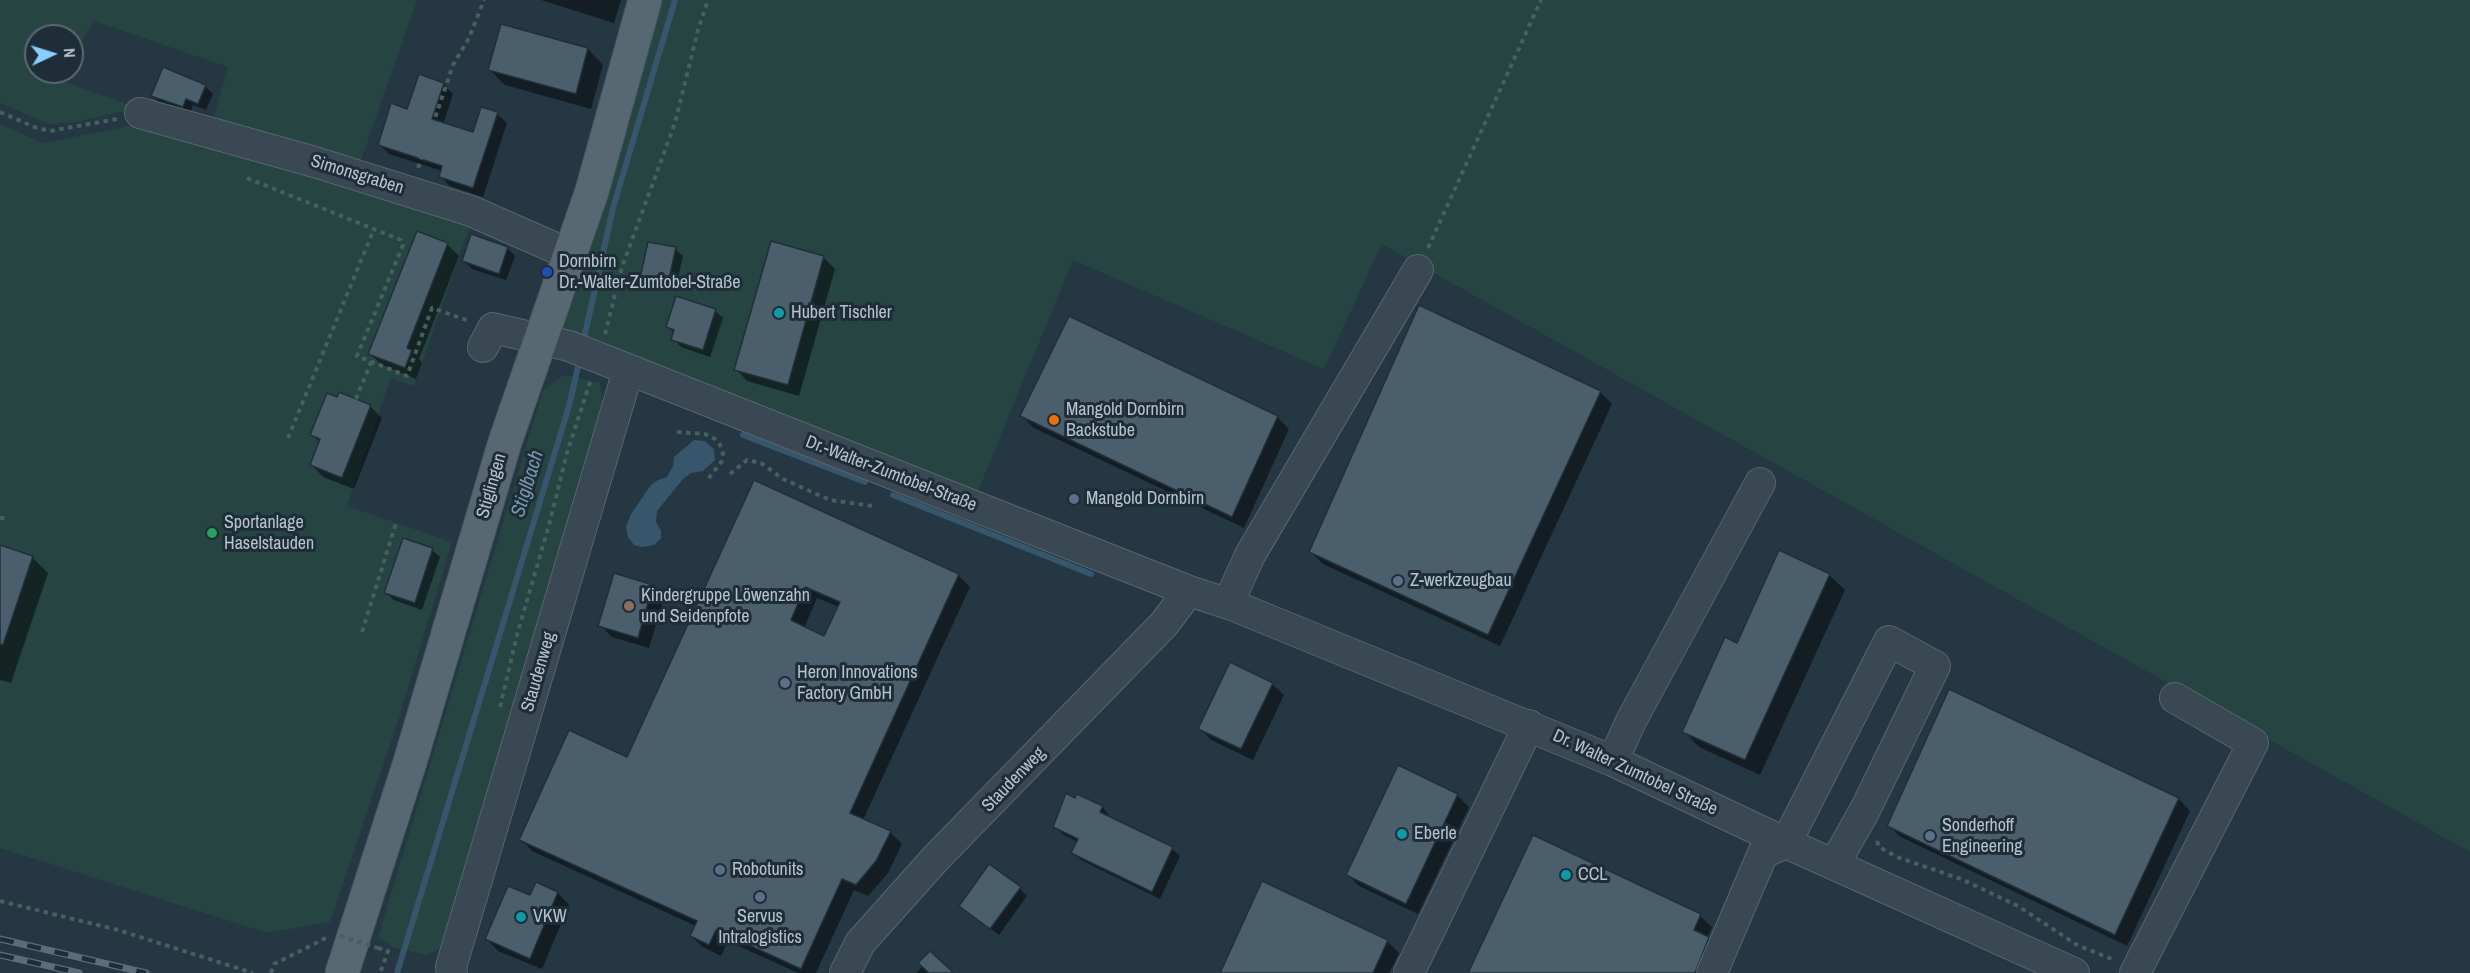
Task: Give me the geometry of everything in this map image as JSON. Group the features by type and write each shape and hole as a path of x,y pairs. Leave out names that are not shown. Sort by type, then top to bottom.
{"main road":[{"name":"Stiglingen","path":"342,973 410,762 505,442 575,350 569,254 591,191 645,0"}],"street":[{"name":"Simonsgraben","path":"140,112 471,211 569,254"},
{"path":"1232,605 1232,595 1250,555 1418,270"},
{"name":"Dr.-Walter-Zumtobel-Straße","path":"488,338 575,350 1189,591"},
{"name":"Staudenweg","path":"452,973 451,967 628,371"},
{"path":"1613,761 1631,721 1760,483"},
{"name":"Dr. Walter Zumtobel Straße","path":"1189,591 1232,605 1613,761 1786,843 1835,863 2074,973"},
{"name":"Staudenweg","path":"845,973 860,943 936,858 1164,624 1189,591"},
{"path":"1712,973 1762,853 1786,843 1889,641 1935,666 1865,810 1835,863"},
{"path":"2136,971 2253,743 2175,698"},
{"path":"1409,973 1529,725"}],"path":[{"path":"410,192 453,65 469,38 484,0"},
{"path":"499,710 567,453 575,350 622,267 675,123 698,30 708,0"},
{"path":"1418,270 1541,0"},
{"path":"0,112 37,128 50,131 136,116 140,112"},
{"path":"248,178 402,240 403,245 357,356 407,376 432,308 488,338"},
{"path":"288,438 374,229"},
{"path":"356,399 371,362"},
{"path":"677,432 705,434 715,439 720,445 723,461 708,479"},
{"path":"730,474 747,460 761,463 783,479 830,500 873,506"},
{"path":"1098,502 1120,500"},
{"path":"0,518 7,518"},
{"path":"362,632 396,523"},
{"path":"1865,810 1879,847 1918,866 1984,889 2018,906 2077,945 2136,971"},
{"path":"0,901 118,930 253,973"},
{"path":"271,973 274,964 325,937 335,936"},
{"path":"340,936 388,951 380,973"}],"green space":[{"path":"0,0 417,0 360,163 212,123 228,67 94,21 84,37 84,24 24,24 24,84 70,84 138,108 76,122 49,124 0,103"},
{"path":"656,0 2470,0 2470,852 1382,244 1324,369 1073,260 973,503 544,338"},
{"name":"Sportanlage Haselstauden","path":"0,124 43,143 139,124 473,217 414,386 391,378 347,506 452,542 399,718 330,922 267,933 0,848"},
{"path":"564,375 600,383 604,409 447,940 436,951 426,955 393,947 378,937 543,390"}],"water":[{"path":"694,440 705,441 714,449 715,460 703,471 691,473 683,479 657,511 656,522 661,531 661,538 654,545 642,547 634,545 628,537 626,527 631,514 651,485 667,477 673,466 674,457"}],"building":[{"path":"501,24 588,48 576,94 488,70"},
{"path":"163,67 206,85 198,104 186,99 183,107 151,96"},
{"path":"419,74 444,83 432,119 473,132 481,107 498,112 473,188 439,177 442,166 378,145 391,103 407,109"},
{"path":"417,231 448,243 407,348 412,350 405,368 368,354"},
{"path":"471,234 508,247 499,274 462,261"},
{"name":"Hubert Tischler","path":"771,241 824,256 788,385 734,370"},
{"path":"648,242 676,247 668,284 640,278"},
{"path":"676,296 716,309 703,350 671,340 674,330 666,327"},
{"path":"1419,305 1601,391 1488,635 1309,552"},
{"name":"Mangold Dornbirn Backstube","path":"1069,316 1278,416 1232,517 1020,416"},
{"path":"339,392 371,405 342,478 310,465 320,439 310,435 327,393 337,397"},
{"name":"Heron Innovations Factory GmbH","path":"754,480 959,574 850,813 891,831 876,861 856,885 842,879 801,969 716,930 709,945 690,936 697,921 519,840 569,730 627,757","holes":["805,587 840,602 824,636 791,620"]},
{"path":"403,538 433,548 415,603 384,593"},
{"path":"0,545 33,556 3,645 0,644"},
{"path":"1779,550 1830,574 1745,760 1682,732 1725,637 1737,643"},
{"path":"614,573 653,585 638,638 598,626"},
{"path":"1230,662 1273,683 1241,749 1198,729"},
{"path":"1949,689 2179,798 2115,935 1887,826"},
{"name":"Eberle","path":"1398,765 1458,794 1406,904 1346,875"},
{"path":"1066,793 1075,798 1077,794 1103,806 1100,812 1173,847 1152,892 1071,853 1078,839 1053,827"},
{"name":"CCL","path":"1533,835 1701,914 1694,930 1709,937 1695,973 1468,973"},
{"path":"989,864 1021,887 990,929 959,906"},
{"path":"1262,881 1388,940 1373,973 1220,973"},
{"name":"VKW","path":"536,882 558,892 530,959 485,939 508,886 530,895"},
{"path":"930,951 954,973 929,973 918,963"}],"waterway":[{"name":"Stiglbach","path":"583,343 613,208 675,0"},
{"name":"Stiglbach","path":"397,973 569,406 580,358"},
{"path":"743,435 865,482"},
{"path":"893,495 1091,574"}],"railway":[{"path":"0,939 146,973"},
{"path":"0,955 79,973"}],"place":[{"name":"Dornbirn Dr.-Walter-Zumtobel-Straße","path":"547,272"},
{"name":"Hubert Tischler","path":"779,313"},
{"name":"Mangold Dornbirn Backstube","path":"1054,420"},
{"name":"Mangold Dornbirn","path":"1074,499"},
{"name":"Sportanlage Haselstauden","path":"212,533"},
{"name":"Z-werkzeugbau","path":"1398,581"},
{"name":"Kindergruppe Löwenzahn und Seidenpfote","path":"629,606"},
{"name":"Heron Innovations Factory GmbH","path":"785,683"},
{"name":"Eberle","path":"1402,834"},
{"name":"Sonderhoff Engineering","path":"1930,836"},
{"name":"Robotunits","path":"720,870"},
{"name":"CCL","path":"1566,875"},
{"name":"Servus Intralogistics","path":"760,897"},
{"name":"VKW","path":"521,917"}]}
